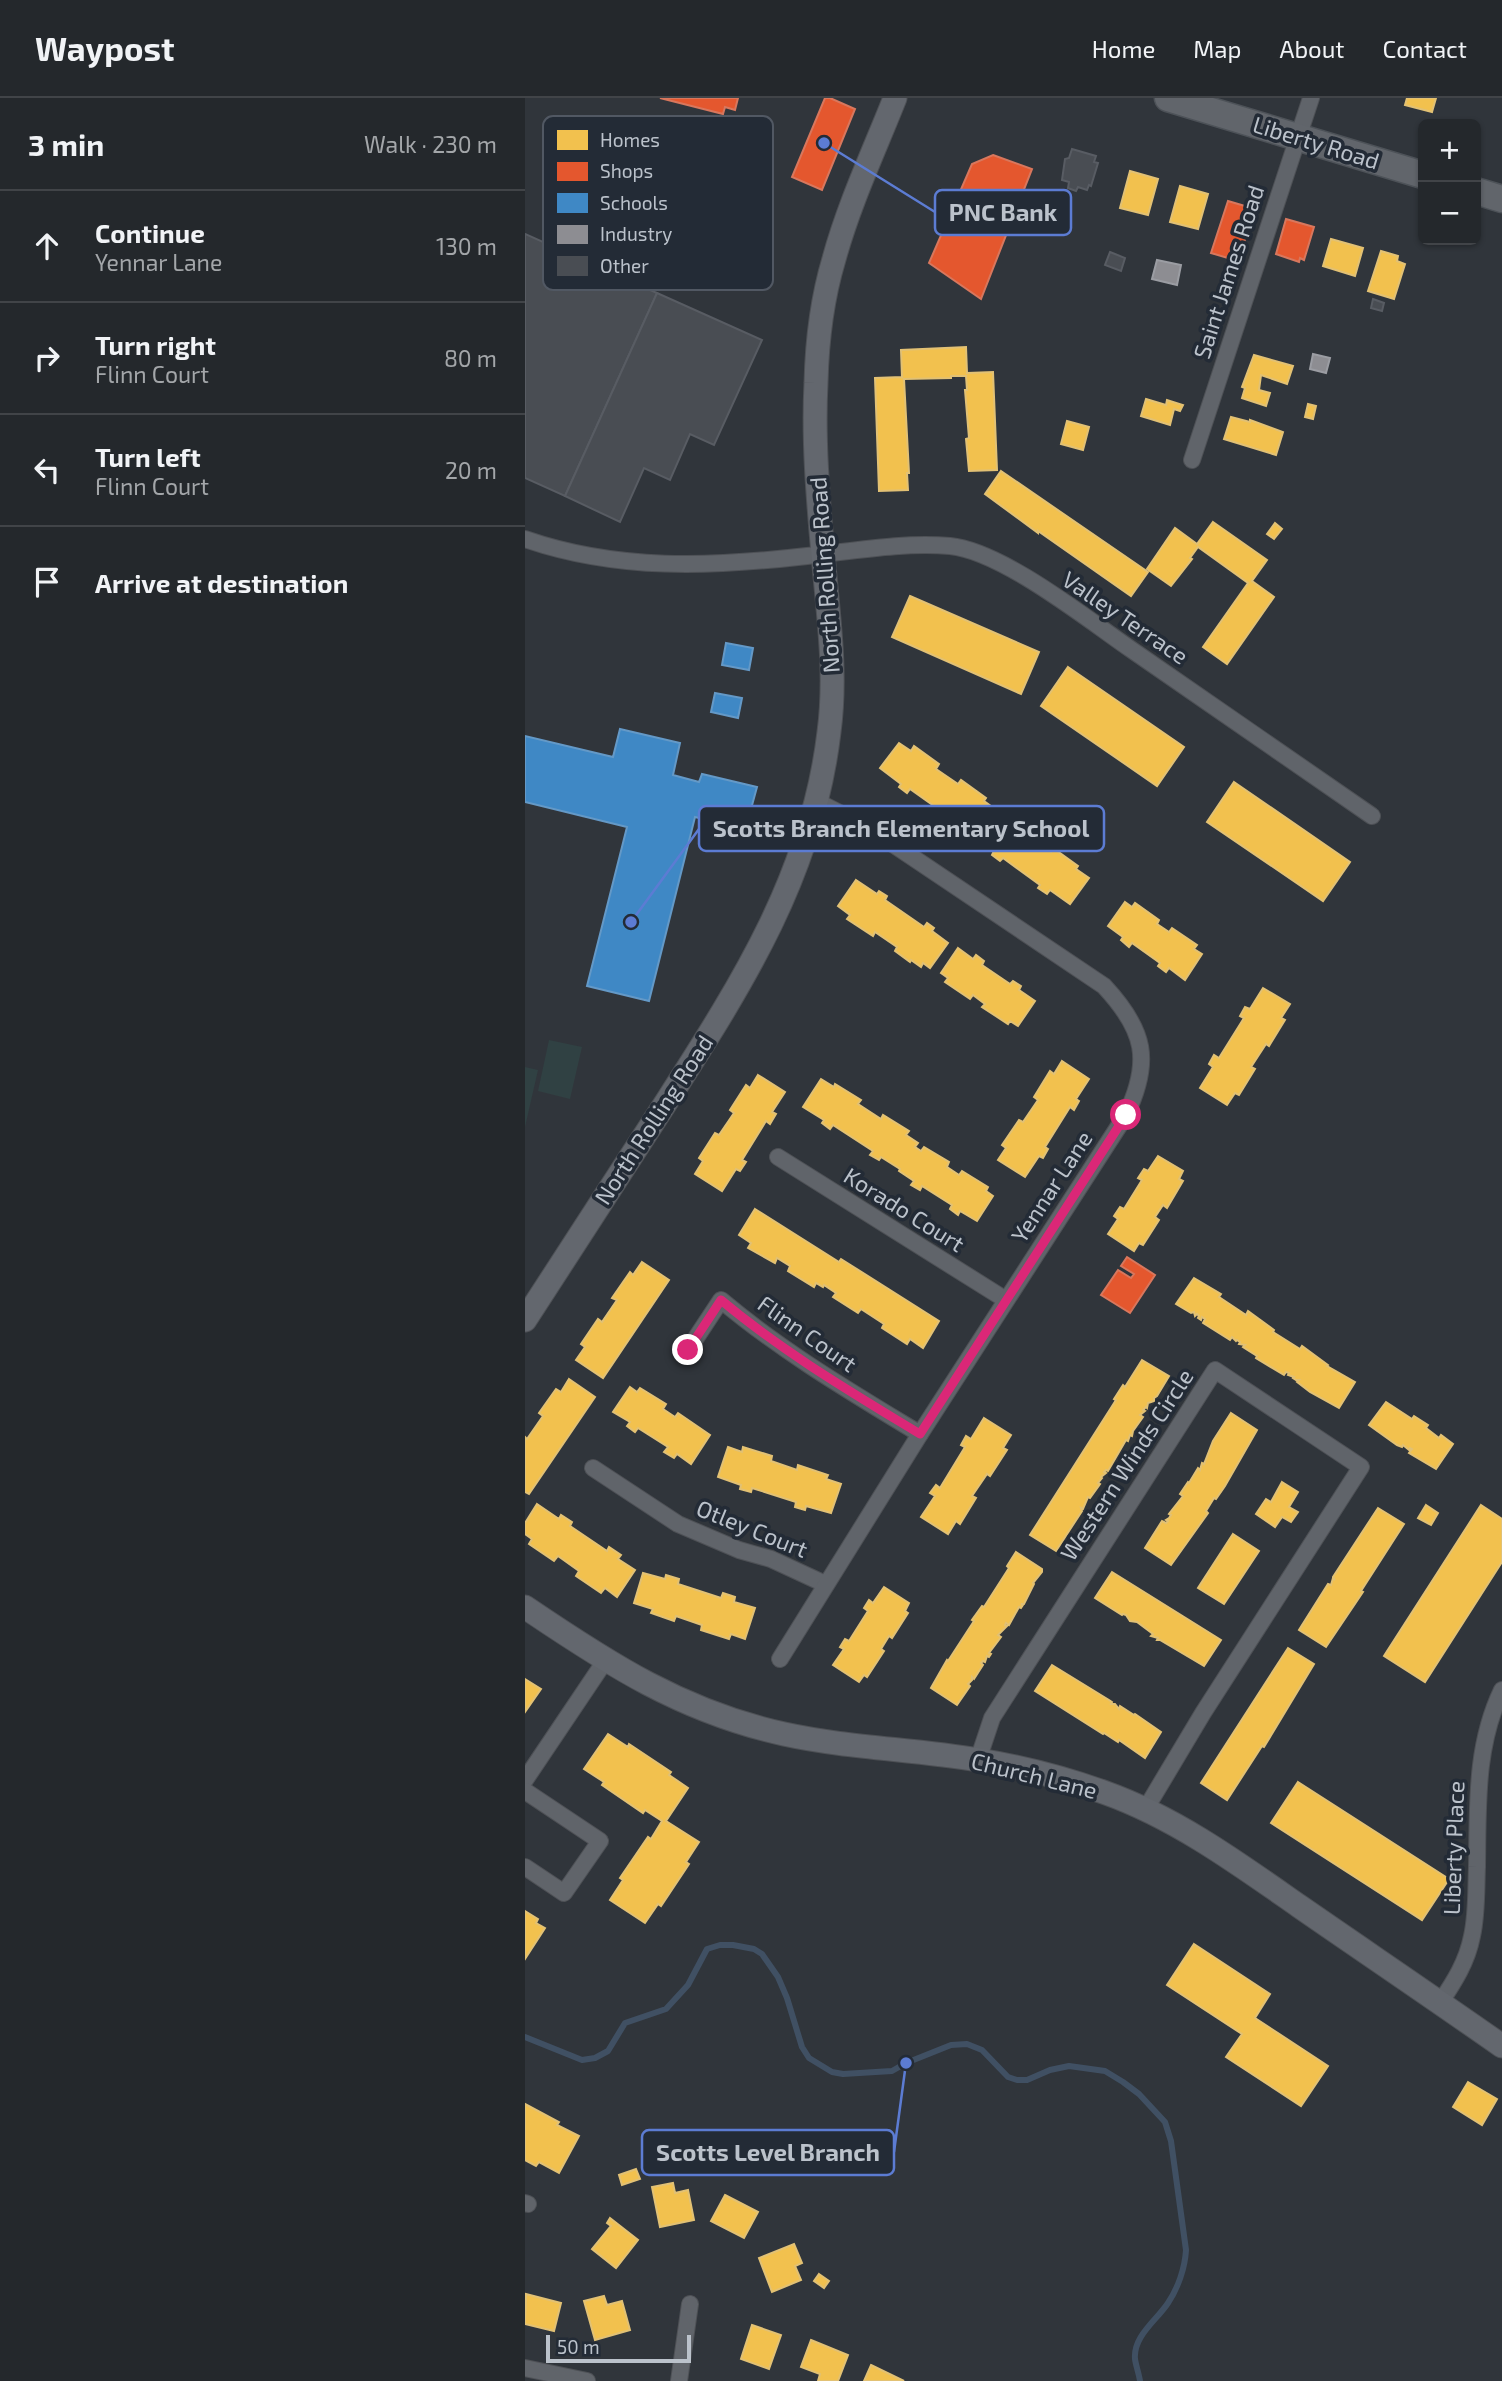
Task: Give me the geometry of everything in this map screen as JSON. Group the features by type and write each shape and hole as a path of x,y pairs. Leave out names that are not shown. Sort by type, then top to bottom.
{"main road":[{"name":"Liberty Road","path":"1168,98 1418,173"},
{"path":"1481,193 1502,199"}],"street":[{"name":"North Rolling Road","path":"525,1320 703,1045 750,966 802,853 816,801 829,732 833,649 823,555 815,385 820,321 833,260 847,216 895,98"},
{"name":"Saint James Road","path":"1192,460 1311,98"},
{"name":"Valley Terrace","path":"525,539 556,550 661,565 742,563 919,545 952,546 980,553 1064,603 1371,816"},
{"name":"Yennar Lane","path":"780,1659 920,1434 1126,1115 1136,1094 1142,1071 1142,1051 1124,1007 1104,986 869,828 816,801"},
{"name":"Korado Court","path":"778,1157 1006,1300"},
{"name":"Flinn Court","path":"688,1350 721,1300 760,1333 802,1362 920,1434"},
{"name":"Western Winds Circle","path":"978,1760 992,1718 1215,1370 1361,1467 1203,1713 1145,1810"},
{"name":"Otley Court","path":"593,1468 678,1524 729,1546 771,1559 825,1584"},
{"name":"Church Lane","path":"525,1608 605,1661 660,1691 711,1712 781,1734 853,1746 978,1760 1031,1770 1071,1781 1145,1810 1256,1876 1502,2046"},
{"path":"525,1780 605,1661"},
{"name":"Liberty Place","path":"1440,2003 1459,1974 1472,1937 1476,1913 1478,1780 1488,1723 1502,1689"},
{"path":"525,1791 600,1841 564,1893 525,1867"},
{"path":"679,2381 690,2304"},
{"path":"525,2368 587,2381"}],"shaded area":[{"path":"549,1040 582,1047 570,1099 538,1091"},
{"path":"525,1067 538,1070 525,1127"}],"building: Homes":[{"path":"1407,98 1436,98 1432,112 1405,105"},
{"path":"1130,171 1158,179 1148,215 1120,208"},
{"path":"1180,186 1208,194 1198,229 1170,222"},
{"path":"1331,239 1363,248 1355,276 1323,266"},
{"path":"1381,251 1398,256 1397,261 1405,264 1394,299 1368,291"},
{"path":"966,347 967,373 993,372 997,470 969,471 966,376 904,379 908,490 879,491 875,378 902,377 901,350"},
{"path":"1254,355 1293,366 1287,384 1261,375 1259,390 1270,393 1266,406 1242,398 1245,388 1242,387"},
{"path":"1146,399 1166,405 1167,400 1183,405 1180,411 1174,409 1170,425 1141,416"},
{"path":"1308,404 1316,406 1313,419 1305,417"},
{"path":"1231,417 1250,420 1283,432 1276,455 1224,439"},
{"path":"1067,421 1089,427 1083,450 1061,444"},
{"path":"1001,471 1148,572 1131,596 985,494"},
{"path":"1213,522 1267,560 1252,581 1274,597 1227,664 1203,647 1248,583 1198,547 1171,586 1147,569 1175,528 1197,544"},
{"path":"1275,523 1282,529 1274,539 1267,534"},
{"path":"910,596 1039,652 1021,694 892,637"},
{"path":"1068,667 1184,747 1157,786 1041,706"},
{"path":"899,743 911,751 914,746 939,764 936,769 958,784 961,780 986,798 984,801 995,809 992,813 1004,821 1007,816 1051,852 1053,848 1078,866 1076,869 1089,878 1070,904 1050,890 1047,894 1038,888 1040,885 1003,858 1000,861 992,855 994,851 958,822 954,826 946,820 948,816 910,789 907,793 899,787 901,784 880,768"},
{"path":"1234,782 1350,862 1323,901 1207,822"},
{"path":"856,880 877,894 879,891 887,896 885,900 924,927 927,923 934,928 932,931 948,943 930,968 923,963 921,967 911,960 910,962 895,951 897,947 875,932 873,936 847,919 850,915 838,906"},
{"path":"1125,902 1132,907 1135,903 1159,920 1157,924 1169,932 1172,928 1197,945 1194,949 1202,954 1185,980 1169,968 1166,972 1158,966 1160,963 1132,943 1129,947 1121,940 1123,937 1108,926"},
{"path":"958,948 973,959 976,955 984,961 982,965 1010,984 1013,981 1021,986 1019,990 1035,1001 1018,1026 1010,1021 1008,1024 982,1007 985,1004 973,995 970,999 945,982 948,978 941,973"},
{"path":"1263,988 1290,1004 1281,1018 1285,1020 1269,1046 1266,1044 1251,1067 1255,1069 1239,1095 1235,1093 1227,1105 1200,1088 1213,1067 1209,1064 1214,1055 1219,1058 1244,1018 1240,1016 1245,1007 1250,1009"},
{"path":"1062,1061 1089,1079 1076,1099 1079,1101 1074,1110 1070,1107 1045,1147 1048,1149 1043,1158 1039,1156 1025,1177 998,1160 1006,1148 1002,1145 1019,1120 1023,1122 1038,1100 1034,1097 1050,1071 1054,1074"},
{"path":"758,1075 785,1092 772,1112 776,1114 770,1124 766,1121 742,1160 746,1162 740,1171 736,1169 722,1191 695,1174 703,1161 699,1158 715,1133 719,1135 734,1113 730,1110 746,1085 750,1088"},
{"path":"821,1079 861,1100 858,1104 881,1119 883,1115 909,1131 906,1135 918,1143 915,1147 921,1151 924,1147 949,1162 947,1167 959,1175 962,1171 988,1187 986,1191 993,1196 977,1221 960,1211 958,1215 950,1209 952,1205 922,1186 920,1190 911,1185 914,1181 899,1171 900,1169 881,1157 879,1160 870,1155 873,1151 833,1125 830,1129 822,1123 824,1120 803,1107"},
{"path":"1158,1156 1183,1171 1179,1179 1183,1181 1167,1208 1163,1205 1155,1217 1159,1220 1143,1245 1139,1243 1134,1251 1108,1234 1118,1219 1114,1216 1120,1207 1124,1209 1142,1180 1138,1178 1144,1169 1148,1171"},
{"path":"755,1209 939,1321 923,1348 910,1339 907,1344 882,1328 884,1324 861,1309 858,1313 833,1297 836,1293 824,1285 823,1287 816,1283 814,1287 788,1271 790,1266 777,1258 775,1263 748,1248 751,1243 739,1235"},
{"path":"642,1262 669,1280 603,1378 576,1360 585,1347 581,1344 598,1319 602,1322 617,1300 612,1298 630,1272 633,1275"},
{"path":"1194,1278 1221,1294 1219,1297 1246,1315 1248,1311 1274,1330 1273,1332 1300,1349 1302,1346 1327,1366 1355,1382 1339,1408 1310,1392 1297,1382 1299,1380 1288,1375 1289,1373 1284,1375 1256,1358 1257,1356 1237,1340 1232,1337 1230,1340 1203,1323 1205,1319 1202,1317 1201,1320 1194,1312 1191,1313 1176,1304"},
{"path":"1142,1360 1169,1376 1154,1401 1148,1403 1143,1410 1145,1411 1140,1415 1143,1417 1132,1436 1126,1440 1108,1471 1104,1472 1106,1473 1098,1483 1100,1484 1090,1498 1088,1497 1056,1551 1030,1535 1116,1400 1114,1399"},
{"path":"569,1379 595,1397 529,1494 525,1492 525,1437 527,1439 543,1416 539,1413 556,1389 561,1392"},
{"path":"630,1387 637,1392 640,1388 666,1404 663,1409 675,1417 678,1413 710,1435 691,1464 677,1454 674,1458 664,1452 668,1447 638,1428 635,1432 627,1426 630,1422 613,1412"},
{"path":"1386,1402 1412,1419 1414,1416 1428,1425 1426,1428 1439,1438 1441,1435 1453,1444 1436,1469 1409,1453 1412,1449 1397,1445 1369,1425"},
{"path":"1231,1413 1257,1430 1225,1486 1206,1511 1208,1513 1171,1565 1145,1548 1162,1521 1168,1521 1166,1520 1171,1515 1169,1514 1183,1496 1180,1494 1198,1468 1200,1470 1202,1463 1204,1464 1213,1441"},
{"path":"984,1418 1011,1435 1003,1448 1007,1450 990,1476 987,1474 972,1496 976,1498 960,1524 956,1521 948,1534 921,1517 935,1496 930,1493 936,1485 940,1488 965,1447 961,1445 966,1436 971,1439"},
{"path":"728,1447 742,1452 743,1447 772,1456 771,1461 797,1470 798,1465 828,1475 826,1479 841,1484 831,1513 806,1506 805,1510 795,1507 796,1502 752,1488 751,1492 740,1489 741,1485 718,1477"},
{"path":"1282,1482 1298,1492 1289,1507 1298,1512 1291,1522 1282,1517 1275,1527 1256,1514 1266,1499 1271,1502"},
{"path":"537,1504 559,1519 561,1515 572,1522 570,1526 607,1551 609,1547 621,1555 618,1559 635,1570 617,1597 605,1588 601,1593 576,1576 579,1571 558,1556 554,1561 529,1544 532,1539 525,1534 525,1523"},
{"path":"1426,1505 1438,1513 1431,1525 1418,1518"},
{"path":"1481,1505 1502,1519 1502,1562 1425,1682 1384,1656"},
{"path":"1378,1508 1404,1524 1326,1647 1299,1630 1328,1584 1331,1585 1333,1578 1335,1580 1333,1577"},
{"path":"1233,1534 1259,1551 1224,1604 1198,1588"},
{"path":"1016,1552 1042,1569 1042,1572 1033,1583 1024,1604 1021,1604 1023,1605 1019,1607 1009,1625 1006,1623 1007,1626 998,1635 1001,1637 989,1657 981,1663 983,1665 974,1679 972,1677 968,1684 970,1686 957,1705 931,1688 974,1621 972,1620 982,1606 984,1607 1009,1568 1007,1566"},
{"path":"1112,1572 1221,1640 1204,1666 1157,1640 1158,1638 1151,1636 1153,1634 1137,1622 1130,1621 1126,1615 1095,1598"},
{"path":"643,1573 665,1579 666,1575 679,1579 678,1584 721,1598 723,1593 735,1597 734,1602 755,1608 745,1639 731,1634 729,1639 701,1630 702,1625 676,1616 674,1621 651,1613 653,1609 634,1603"},
{"path":"884,1587 909,1603 905,1611 908,1613 892,1638 889,1636 881,1649 884,1651 867,1677 864,1675 859,1682 833,1665 844,1649 840,1647 845,1639 849,1641 868,1611 864,1608 869,1600 873,1603"},
{"path":"1288,1648 1314,1664 1264,1747 1262,1746 1227,1800 1201,1783"},
{"path":"1052,1665 1119,1709 1120,1706 1135,1714 1161,1732 1145,1758 1035,1691"},
{"path":"525,1679 541,1689 525,1712"},
{"path":"608,1734 628,1747 629,1744 671,1772 669,1775 688,1788 666,1821 699,1842 686,1862 689,1864 661,1906 658,1904 645,1923 610,1900 623,1880 620,1878 662,1821 645,1810 643,1813 584,1769"},
{"path":"1298,1782 1449,1879 1422,1920 1271,1823"},
{"path":"525,1911 538,1919 536,1923 545,1928 525,1959"},
{"path":"1194,1944 1270,1994 1255,2018 1328,2066 1301,2106 1226,2057 1242,2034 1167,1985"},
{"path":"1468,2082 1497,2099 1482,2125 1453,2107"},
{"path":"525,2104 579,2136 559,2173 539,2162 536,2166 525,2160"},
{"path":"636,2169 640,2179 622,2185 619,2175"},
{"path":"673,2183 675,2193 688,2190 694,2220 660,2227 652,2187"},
{"path":"725,2195 758,2212 744,2238 711,2221"},
{"path":"610,2218 638,2240 616,2268 592,2249 611,2226 607,2223"},
{"path":"794,2244 802,2263 795,2266 801,2280 772,2292 759,2258"},
{"path":"819,2274 829,2281 824,2288 814,2281"},
{"path":"526,2294 561,2303 554,2331 525,2324"},
{"path":"604,2296 607,2305 622,2301 630,2330 595,2340 584,2301"},
{"path":"752,2325 781,2335 769,2369 741,2359"},
{"path":"811,2340 848,2355 838,2381 818,2381 820,2374 801,2367"},
{"path":"871,2365 904,2381 864,2381"}],"building: Shops":[{"path":"660,98 738,98 735,110 725,107 723,114"},
{"path":"825,98 855,109 822,190 792,177"},
{"path":"993,155 1032,169 981,299 929,263 972,164"},
{"path":"1228,201 1255,209 1238,261 1211,253"},
{"path":"1286,219 1314,227 1304,260 1300,258 1299,262 1276,254"},
{"path":"1127,1257 1155,1275 1130,1313 1101,1295 1118,1270 1131,1278 1134,1274 1121,1266"}],"building: Schools":[{"path":"726,643 753,648 749,670 722,665"},
{"path":"715,693 742,698 738,718 711,712"},
{"path":"620,729 680,743 673,775 699,782 702,774 757,787 748,820 737,817 735,827 695,817 649,1001 587,986 627,827 525,802 525,736 613,757"}],"building: Industry":[{"path":"1157,260 1181,265 1177,285 1152,279"},
{"path":"1313,354 1330,358 1326,373 1310,369"}],"building: Other":[{"path":"1072,149 1096,156 1094,162 1098,163 1091,186 1089,185 1087,190 1078,187 1076,191 1068,188 1069,182 1062,180 1065,159 1069,158"},
{"path":"525,234 543,242 543,290 650,290 657,293 565,496 525,478"},
{"path":"1110,252 1125,258 1121,271 1105,265"},
{"path":"657,293 762,340 714,445 690,434 670,480 644,468 620,522 565,496"},
{"path":"1373,299 1384,303 1382,311 1371,308"}],"waterway":[{"path":"525,2037 582,2060 595,2058 608,2051 625,2023 666,2009 688,1985 707,1949 733,1945 754,1949 762,1954 778,1977 802,2047 809,2058 832,2072 843,2074 892,2071 951,2045 967,2044 982,2050 1008,2077 1017,2080 1027,2080 1050,2070 1069,2066 1105,2071 1139,2094 1165,2122 1171,2141 1186,2250 1183,2271 1175,2291 1142,2336 1135,2351 1140,2381"}],"place":[{"name":"PNC Bank","path":"824,143"},
{"name":"Scotts Branch Elementary School","path":"631,922"},
{"name":"Scotts Level Branch","path":"906,2063"}],"route":[{"path":"688,1350 721,1300 760,1333 802,1362 920,1434 1126,1115"}]}
